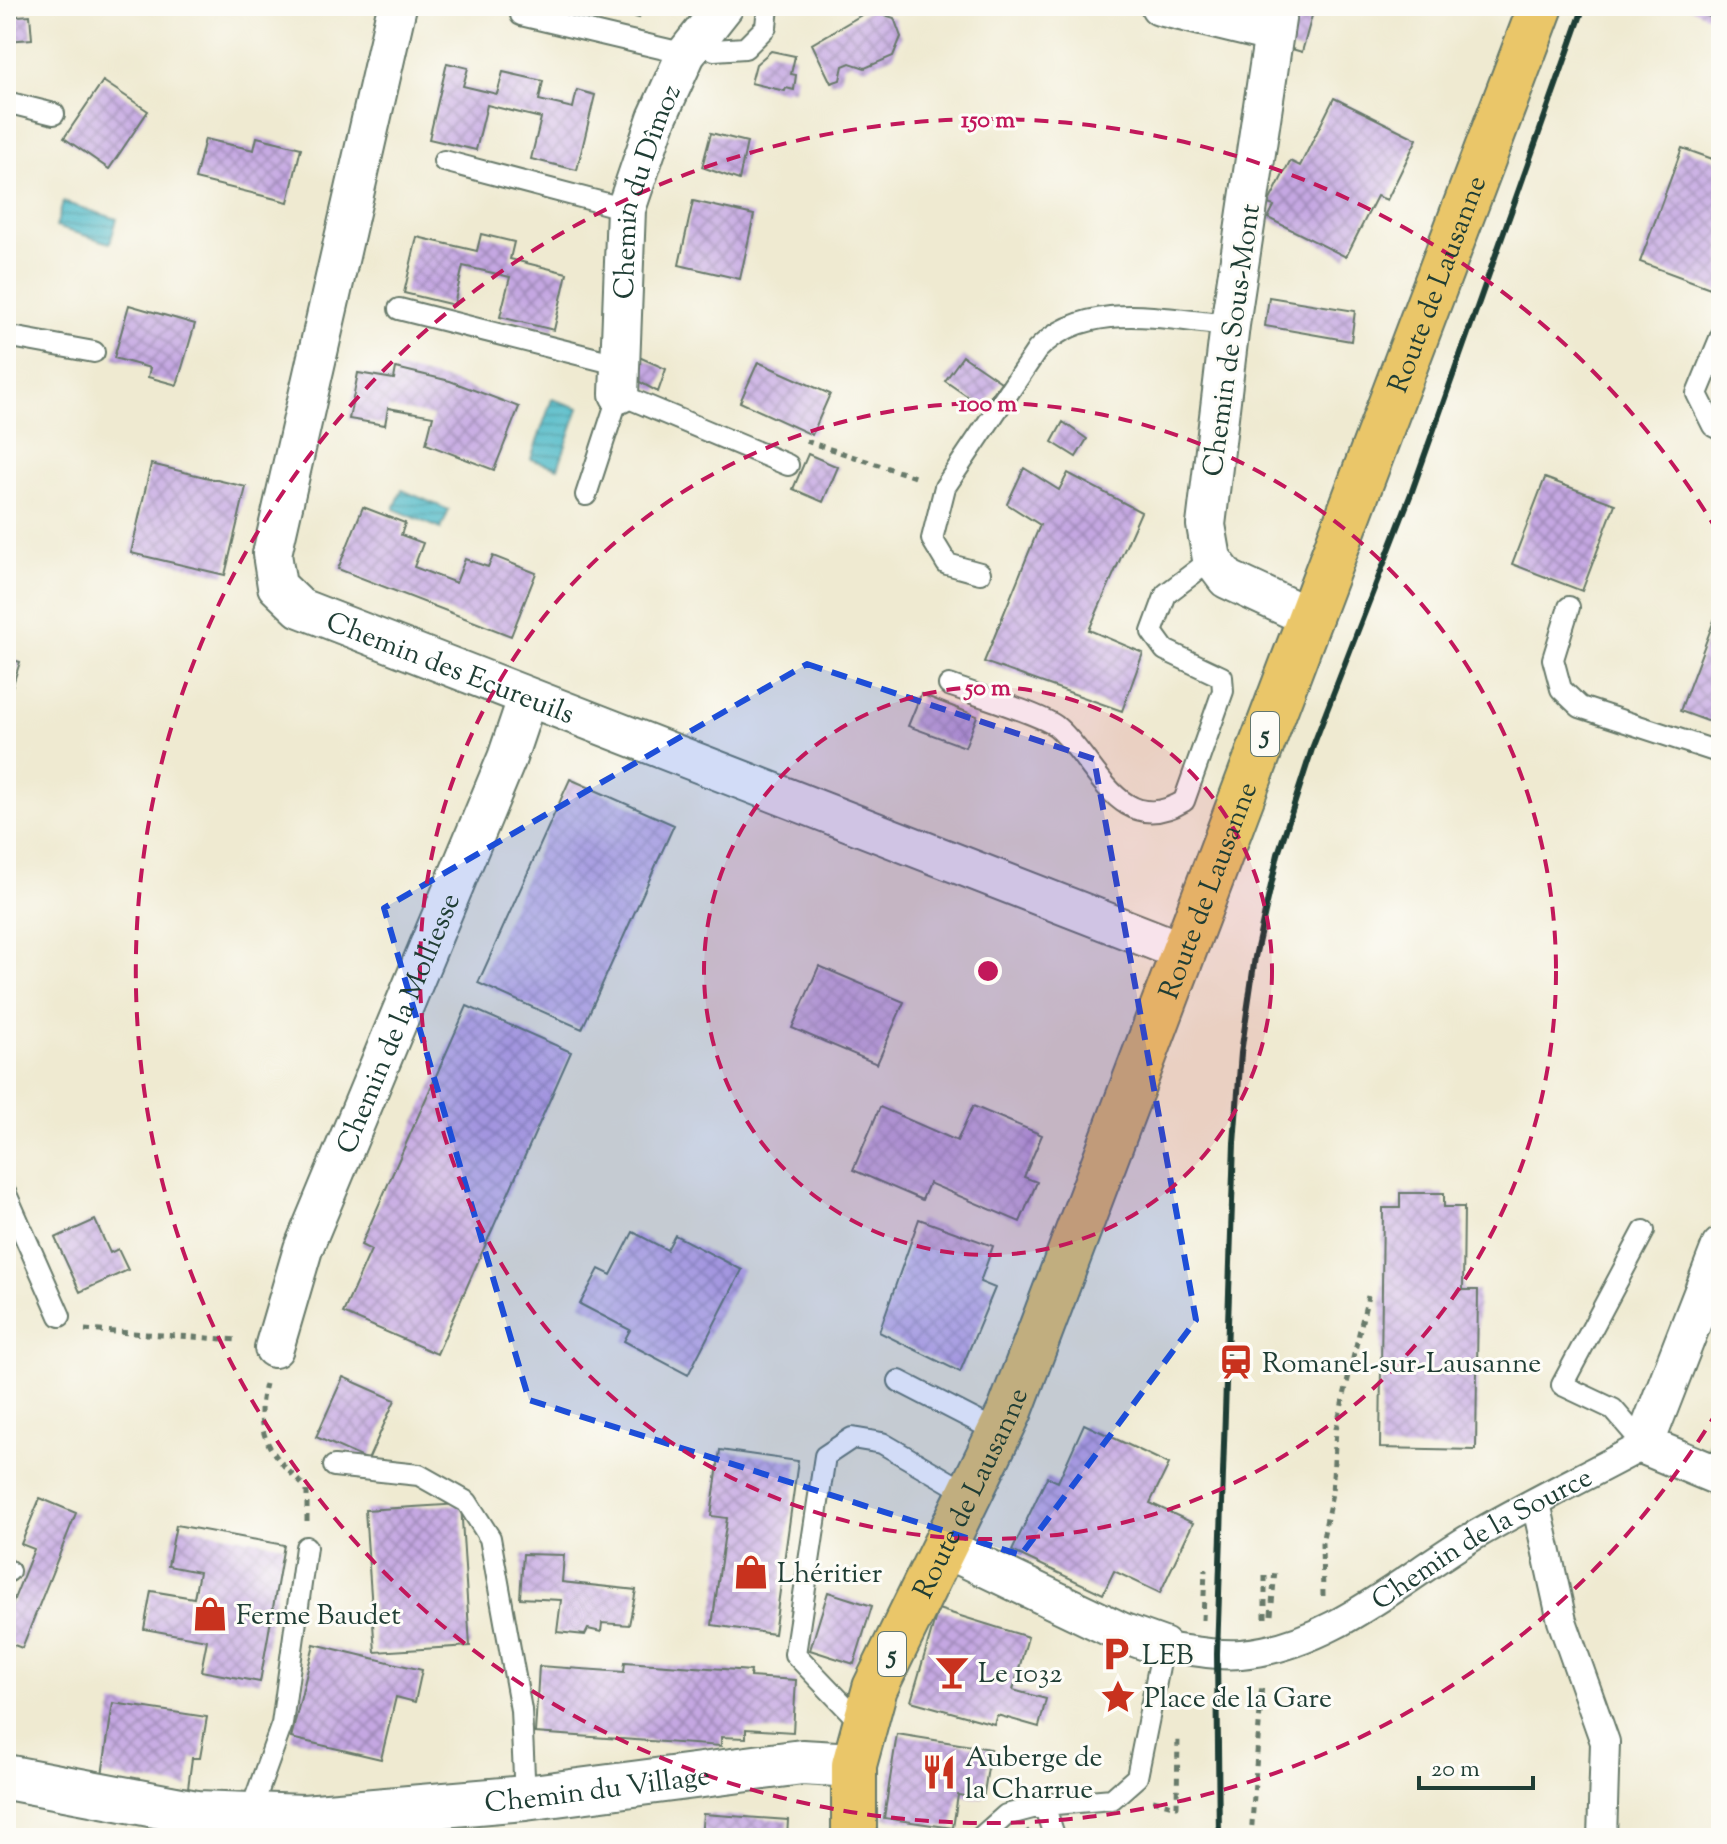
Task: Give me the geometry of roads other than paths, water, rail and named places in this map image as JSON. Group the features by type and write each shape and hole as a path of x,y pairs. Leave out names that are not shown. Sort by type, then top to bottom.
{"main road":[{"name":"Route de Lausanne","path":"859,1745 875,1688 1000,1433 1541,6"},
{"name":"5","path":"854,1838 859,1745"}],"street":[{"name":"Chemin des Ecureuils","path":"397,6 272,554 277,586 300,608 527,699 1184,952"},
{"name":"Chemin du Dîmoz","path":"618,379 626,209 657,118 691,46 724,6"},
{"path":"1160,6 1275,20"},
{"name":"Chemin de Sous-Mont","path":"1212,559 1206,516 1230,325 1275,20"},
{"path":"1212,559 1227,579 1240,588 1309,617"},
{"name":"Chemin de la Molliesse","path":"274,1348 303,1249 507,758 527,699"},
{"path":"1721,1247 1644,1445 1721,1477"},
{"name":"Chemin de la Source","path":"1163,1647 1202,1652 1323,1629 1347,1619 1468,1539 1644,1445"},
{"path":"1536,1503 1562,1621 1605,1742 1602,1838"},
{"path":"943,1547 1121,1632 1163,1647"},
{"name":"Chemin du Village","path":"6,1777 197,1813 347,1827 525,1798 802,1762 859,1745"}],"lane":[{"path":"521,15 714,50 745,48 766,27 768,6"},
{"path":"6,102 54,114"},
{"path":"444,161 626,209"},
{"path":"399,309 618,379 788,465"},
{"path":"980,573 947,564 932,539 945,487 1037,350 1050,336 1080,323 1124,317 1230,325"},
{"path":"6,336 94,352"},
{"path":"1721,336 1697,394 1713,426 1721,430"},
{"path":"586,495 618,379"},
{"path":"949,685 1056,726 1114,797 1139,810 1168,811 1184,801 1223,691 1222,677 1165,650 1152,632 1166,594 1212,559"},
{"path":"1569,607 1553,659 1561,689 1580,707 1721,753"},
{"path":"6,1194 60,1316"},
{"path":"1644,1231 1562,1385 1613,1409 1644,1445"},
{"path":"899,1381 1000,1433"},
{"path":"859,1745 795,1654 825,1456 852,1438 882,1443 968,1493"},
{"path":"334,1466 419,1475 467,1502 490,1538 521,1710 525,1798"},
{"path":"249,1816 282,1724 306,1547"},
{"path":"980,1838 1006,1815 1044,1805 1112,1799 1137,1777 1163,1647"},
{"path":"1044,1805 1055,1838"}],"water":[{"path":"63,202 117,219 110,243 56,227"},
{"path":"552,399 579,408 558,468 531,459"},
{"path":"402,490 449,510 441,529 394,509"}],"railway":[{"path":"1219,1838 1217,1654 1234,1143 1241,1053 1255,957 1278,854 1313,746 1412,491 1584,6"}],"place":[{"name":"Romanel-sur-Lausanne","path":"1236,1362"},
{"name":"Lhéritier","path":"751,1572"},
{"name":"Ferme Baudet","path":"210,1614"},
{"name":"LEB","path":"1116,1654"},
{"name":"Le 1032","path":"952,1672"},
{"name":"Place de la Gare","path":"1118,1697"},
{"name":"Auberge de la Charrue","path":"939,1772"}]}
